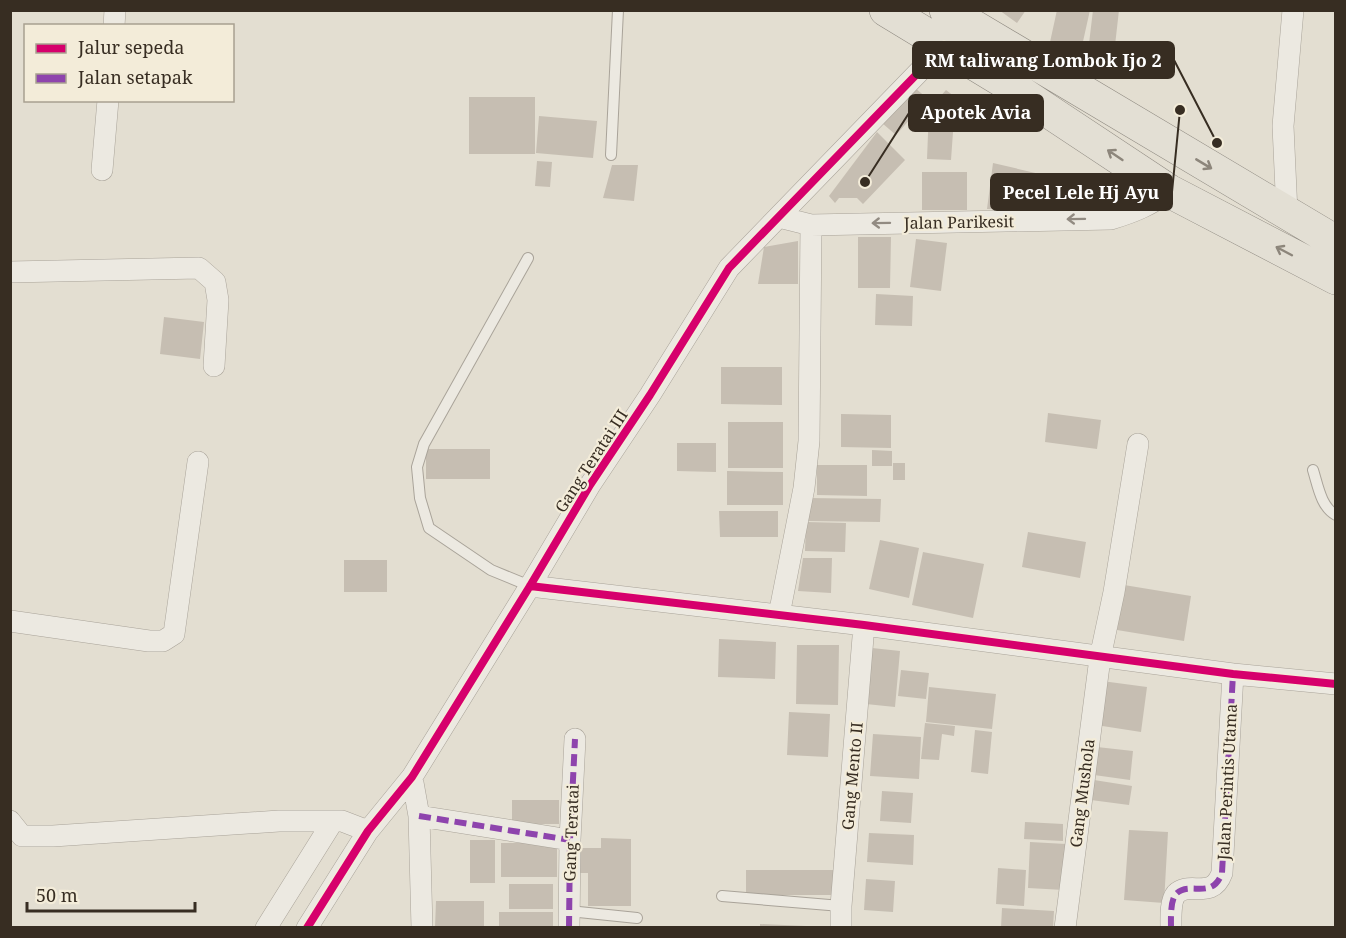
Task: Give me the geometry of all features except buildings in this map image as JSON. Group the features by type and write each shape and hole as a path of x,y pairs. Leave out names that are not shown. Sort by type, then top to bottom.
{"main road":[{"path":"886,10 947,24 1335,242"},
{"path":"947,24 1003,81 1169,191 1334,270"},
{"path":"1292,216 1334,270"}],"street":[{"path":"1292,216 1283,126 1293,10"},
{"name":"Gang Teratai III","path":"307,927 351,826 412,777 524,584 650,395 729,268 779,217 947,24"},
{"path":"102,170 108,102"},
{"name":"Jalan Parikesit","path":"779,217 812,225 1111,219 1152,204 1169,191"},
{"path":"779,615 804,488 809,441 812,225"},
{"path":"10,272 199,268 215,282 218,300 214,366"},
{"name":"Gang Mushola","path":"1065,927 1100,658 1114,592 1138,444"},
{"path":"10,621 149,641 163,641 174,634 198,462"},
{"path":"524,584 864,625 1100,658 1335,684"},
{"name":"Gang Mento II","path":"841,927 864,625"},
{"name":"Jalan Perintis Utama","path":"1171,927 1176,894 1185,889 1202,890 1213,887 1219,881 1222,873 1233,674"},
{"name":"Gang Teratai","path":"569,919 575,739"},
{"path":"412,777 418,816 422,927"},
{"path":"418,816 570,840"},
{"path":"14,831 64,836 279,821 351,826"},
{"path":"266,927 351,826"}],"lane":[{"path":"611,155 618,10"},
{"path":"524,584 499,574 429,528 420,498 417,467 424,444 528,258"},
{"path":"1313,470 1328,511 1335,515"},
{"path":"722,896 841,906"},
{"path":"569,919 637,918"}],"marked path":[{"path":"1171,928 1172,905 1176,894 1181,890 1212,886 1222,873 1233,674"},
{"path":"569,928 575,739"},
{"path":"419,816 570,840"}],"cycle path":[{"path":"307,928 368,831 412,777 590,485 650,395 729,268 944,46"},
{"path":"530,586 864,625 1233,674 1336,684"}],"place":[{"name":"Pecel Lele Hj Ayu","path":"1180,110"},
{"name":"RM taliwang Lombok Ijo 2","path":"1217,143"},
{"name":"Apotek Avia","path":"865,182"}]}
